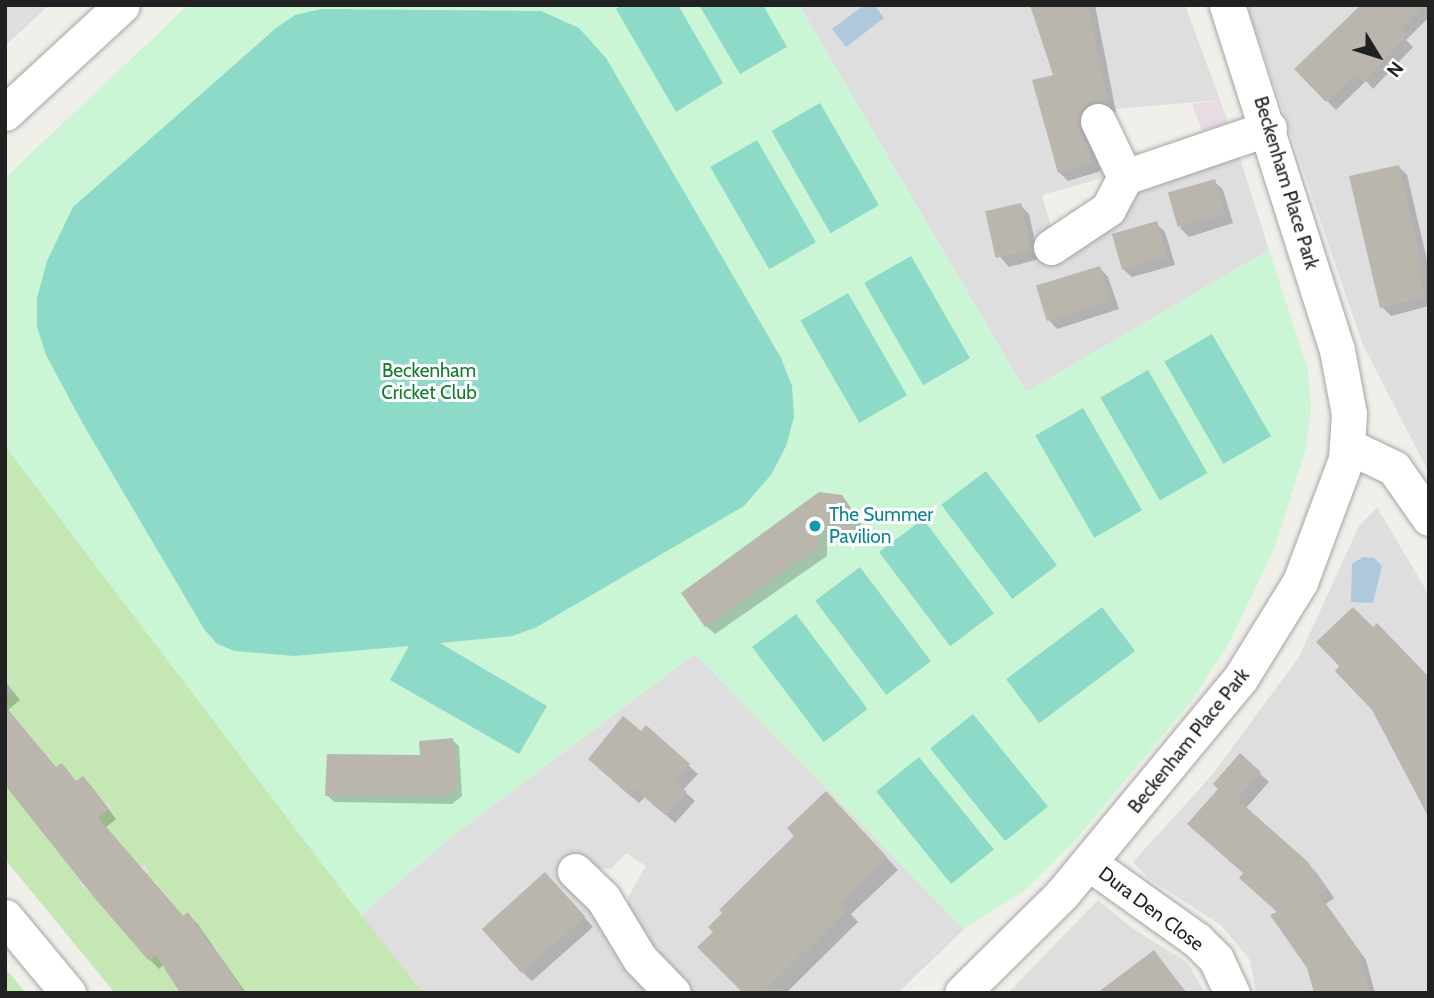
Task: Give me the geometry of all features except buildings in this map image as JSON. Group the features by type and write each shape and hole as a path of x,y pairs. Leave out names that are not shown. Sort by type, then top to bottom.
{"street":[{"path":"5,113 122,5"},
{"name":"Beckenham Place Park","path":"962,993 1089,863 1222,703 1272,633 1313,554 1348,446 1349,414 1337,350 1269,128 1227,5"},
{"path":"1098,121 1125,177"},
{"path":"1051,247 1108,209 1125,177 1269,128"},
{"path":"1348,446 1394,468 1429,519"},
{"name":"Dura Den Close","path":"1089,863 1197,940 1216,960 1232,993"},
{"path":"575,871 603,898 640,959 673,993"},
{"path":"5,917 68,993"}],"shaded area":[{"path":"5,5 49,5 5,46"},
{"path":"799,5 1185,5 1220,100 1115,109 1128,156 1110,176 1042,195 1054,237 1143,175 1237,149 1269,250 1026,392"},
{"path":"1247,5 1429,5 1429,473 1362,343"},
{"path":"1220,100 1228,123 1202,131 1192,104"},
{"path":"5,446 361,915 450,838 695,654 964,929 898,993 690,993 654,954 628,910 628,897 646,866 626,853 612,868 596,870 599,911 616,954 652,993 115,993 5,859"},
{"path":"1377,507 1429,595 1429,993 1256,993 1250,960 1221,925 1149,879 1133,862 1212,775 1299,657 1359,526"},
{"path":"1098,900 1132,928 1188,963 1205,993 1008,993"}],"green space":[{"name":"Beckenham Cricket Club","path":"188,5 799,5 1026,392 1269,250 1308,370 1311,408 1306,448 1275,547 1229,643 1193,699 1075,841 1024,891 964,929 695,654 450,838 361,915 5,446 5,178"},
{"path":"622,5 678,5 723,83 676,112 616,9"},
{"path":"699,5 763,5 787,47 740,74"},
{"path":"322,9 541,11 579,28 606,58 781,358 792,386 794,417 786,446 771,475 744,506 535,628 512,636 440,643 547,706 519,754 390,680 409,646 294,656 235,651 217,644 204,629 83,424 46,355 37,327 37,298 47,261 73,207 276,28 295,15"},
{"path":"820,103 879,205 831,233 772,131"},
{"path":"757,140 816,242 769,269 710,167"},
{"path":"911,256 970,358 923,385 864,283"},
{"path":"848,293 907,395 859,423 800,320"},
{"path":"1212,334 1271,436 1223,464 1164,362"},
{"path":"1148,370 1208,473 1160,501 1100,398"},
{"path":"1083,408 1142,510 1094,538 1035,436"},
{"path":"5,446 423,993 244,993 214,945 181,966 180,993 115,993 5,859 5,785 41,750 24,729 5,736 5,696 13,690 5,681","holes":["62,763 76,781 83,776 98,808 107,801 112,807 57,850 22,794","145,865 149,871 105,908 78,882","154,880 183,916 189,912 196,922 149,961 111,915"]},
{"path":"986,471 1057,565 1012,599 941,505"},
{"path":"923,519 994,613 950,646 879,552"},
{"path":"860,567 931,661 886,695 815,601"},
{"path":"1102,607 1135,651 1039,723 1006,679"},
{"path":"796,614 868,709 824,742 752,647"},
{"path":"973,714 1048,806 1005,841 930,749"},
{"path":"919,757 994,849 951,884 876,792"},
{"path":"5,968 26,993 5,993"}],"water":[{"path":"864,5 874,5 884,18 846,47 832,29"},
{"path":"1363,557 1374,558 1382,566 1373,603 1351,602 1352,564"}],"place":[{"name":"The Summer Pavilion","path":"815,526"}]}
